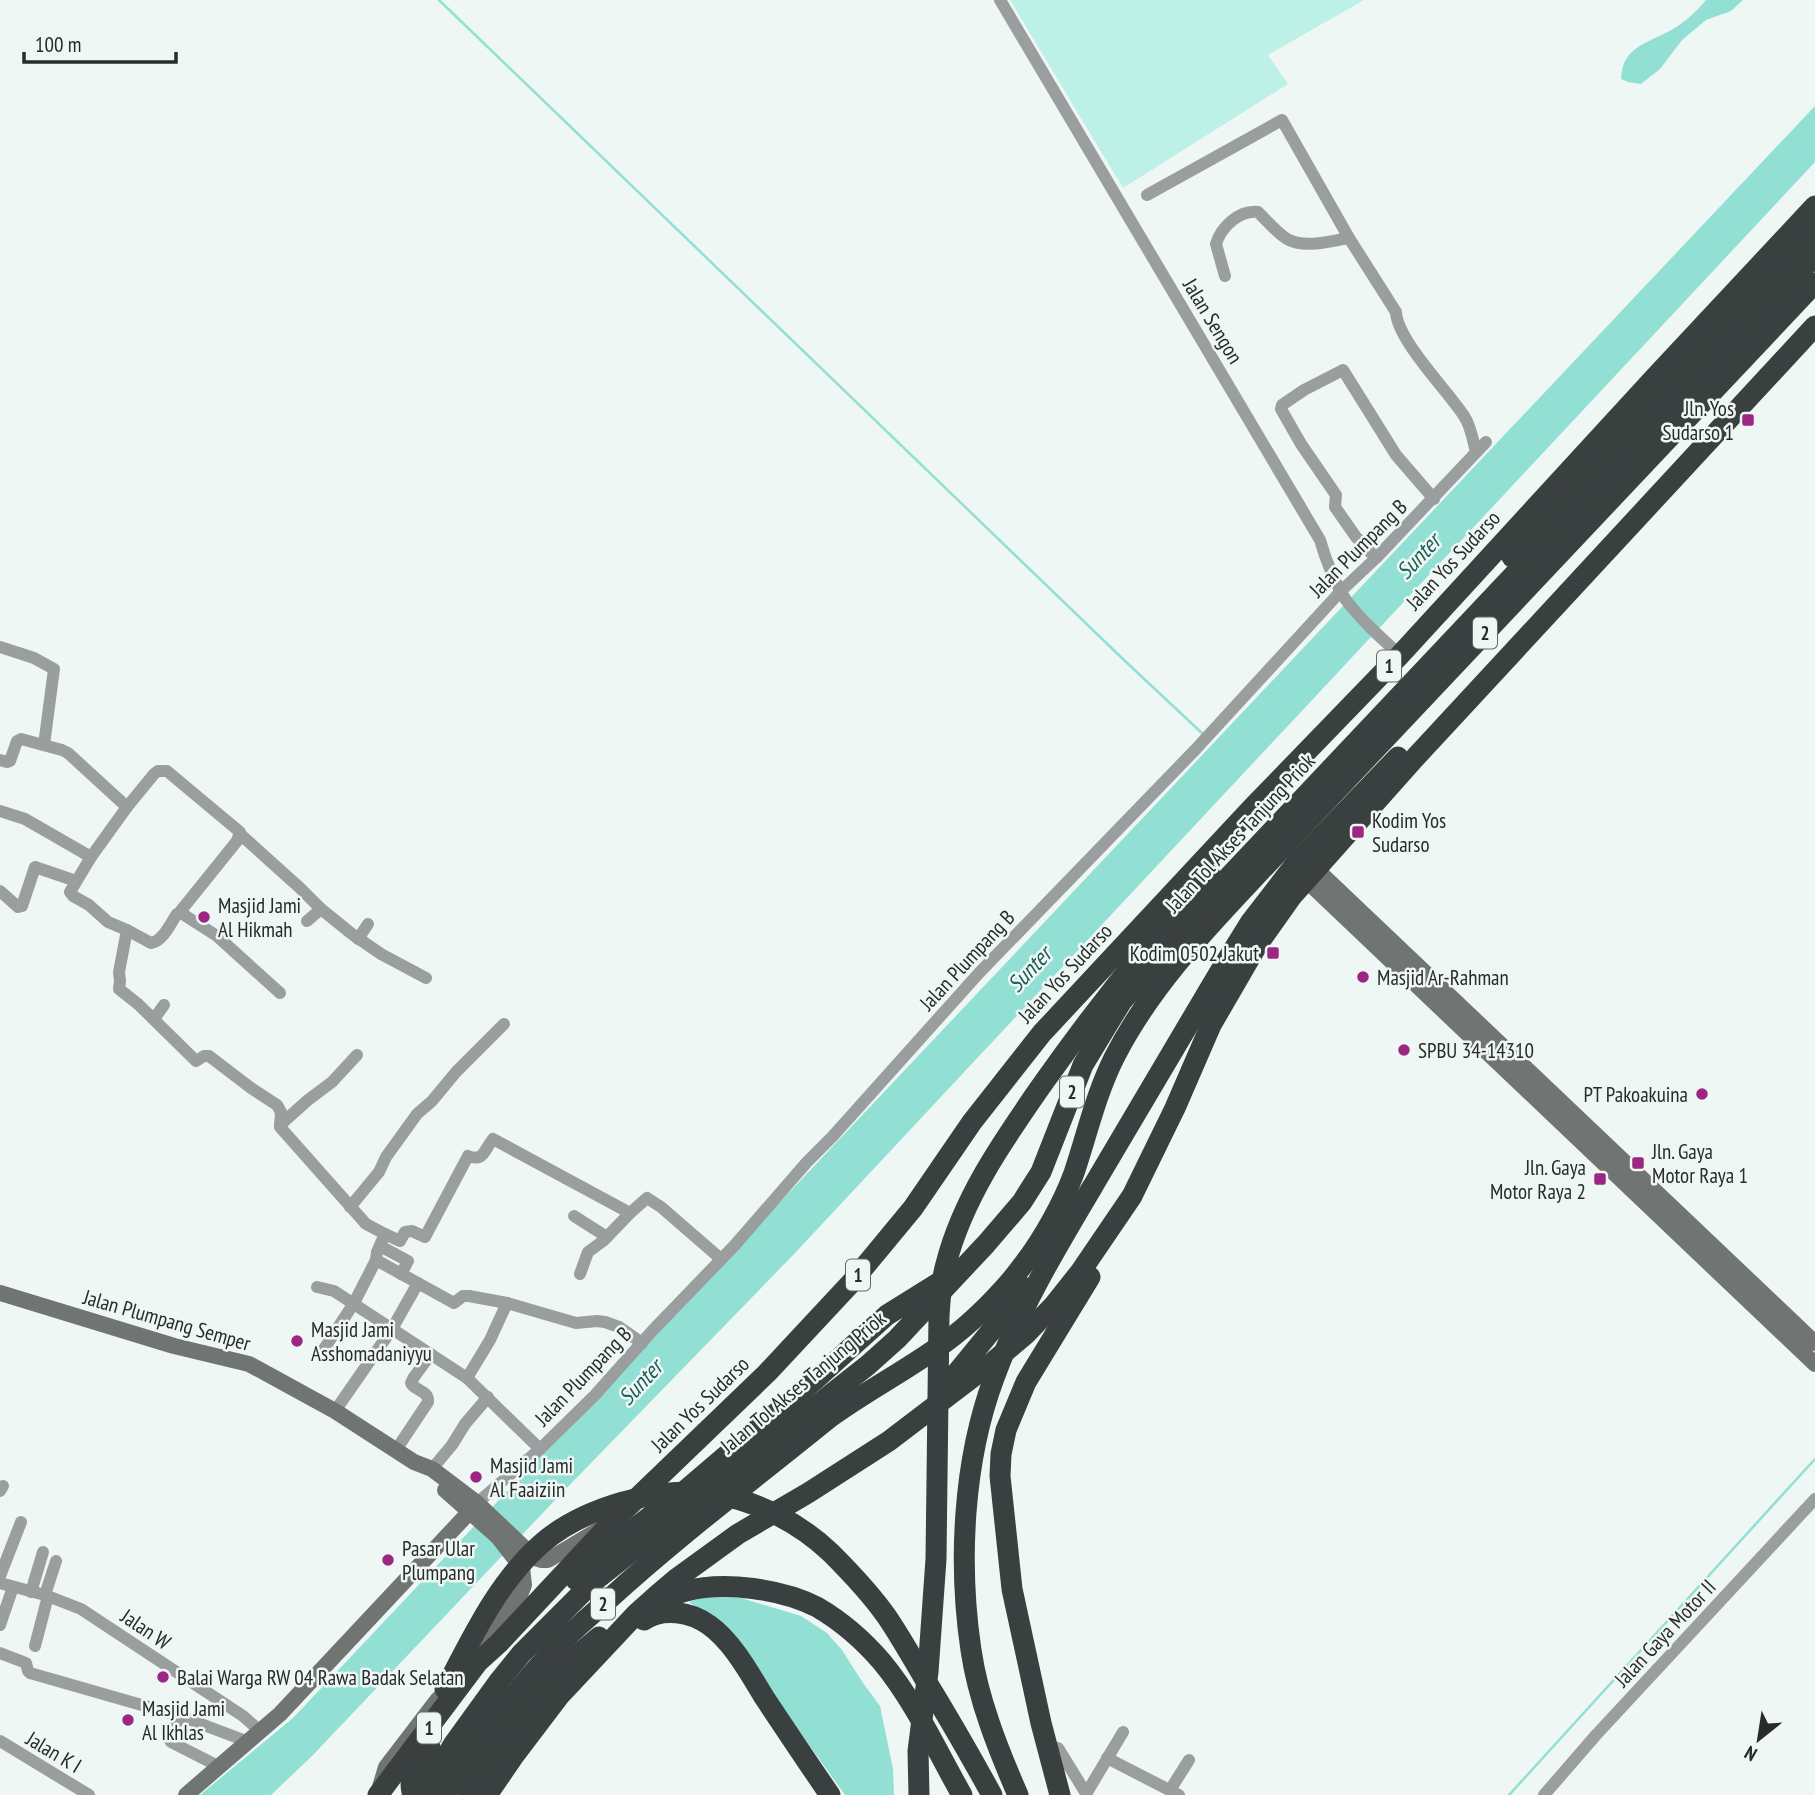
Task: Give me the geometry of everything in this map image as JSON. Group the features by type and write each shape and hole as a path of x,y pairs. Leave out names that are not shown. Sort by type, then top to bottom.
{"highway":[{"name":"Jalan Yos Sudarso","path":"384,1794 478,1662 612,1522 767,1373 851,1283 913,1208 972,1122 1042,1033 1400,655 1656,376 1814,214"},
{"path":"919,1795 918,1751 928,1672 935,1572 941,1291 946,1264 963,1215 994,1157 1080,1032 1130,967 1188,899 1389,691 1814,214"},
{"name":"Jalan Tol Akses Tanjung Priok","path":"424,1795 453,1745 474,1733 517,1692 551,1652 641,1570 854,1399 943,1343 1006,1286 1022,1267 1051,1222 1073,1175 1113,1059 1158,986 1356,744 1815,256"},
{"name":"Jalan Tol Akses Tanjung Priok","path":"445,1795 500,1680 521,1654 593,1582 869,1365 897,1339 1022,1202 1039,1174 1083,1065 1122,1001 1206,901 1275,841 1815,283"},
{"path":"1018,1795 992,1730 971,1651 965,1574 966,1508 981,1421 993,1379 1048,1262 1222,968 1272,892 1297,862 1815,310"},
{"path":"1060,1795 1019,1624 1007,1552 1000,1476 1006,1430 1026,1382 1088,1280 1132,1196 1217,1016 1258,944 1292,896 1413,761 1815,326"},
{"path":"487,1795 560,1695 637,1613 676,1579 738,1534 889,1441 1026,1334 1054,1306 1132,1196"},
{"path":"889,1441 947,1386 1005,1314 1041,1258 1051,1222"},
{"path":"536,1604 564,1592 617,1541 680,1495 887,1315 964,1268"},
{"path":"384,1794 483,1617 519,1566 542,1543 571,1523 608,1506 648,1496 688,1492 716,1494 741,1500 788,1520 829,1552 886,1616 943,1708 992,1795"},
{"path":"468,1795 502,1741 557,1672 613,1624 653,1602 687,1591 726,1587 757,1589 786,1595 816,1607 869,1647 908,1699 962,1795"},
{"path":"496,1795 568,1698 628,1632 649,1616 674,1613 685,1614 710,1625 736,1654 830,1795"},
{"path":"413,1795 410,1779 415,1769 478,1676 487,1655"}],"street":[{"name":"Jalan Sengon","path":"1000,0 1320,540 1344,595 1400,655"},
{"path":"1147,195 1282,120 1349,238 1396,312 1399,326 1465,418 1476,452"},
{"path":"1225,276 1217,239 1243,213 1258,212 1287,239 1294,241 1311,243 1349,238"},
{"path":"1376,558 1356,537 1335,507 1336,495 1301,444 1281,409 1282,405 1343,370 1396,455 1434,499"},
{"name":"Jalan Plumpang B","path":"475,1510 595,1395 832,1138 979,973 1344,595 1486,442"},
{"path":"0,647 34,658 54,669 44,745"},
{"path":"0,761 10,761 19,740 44,745 68,754 127,807"},
{"path":"240,834 155,943 108,922 70,892 127,807 158,771 167,771 239,830 240,834 321,909 358,939 389,959 425,977 416,988"},
{"path":"0,811 25,819 88,862"},
{"path":"0,891 18,906 22,906 36,867 76,881"},
{"path":"1311,874 1624,1171 1815,1343"},
{"path":"307,921 321,909"},
{"path":"178,914 217,936 280,993"},
{"path":"358,939 368,924"},
{"path":"127,930 119,972 119,989 196,1061 209,1056 277,1105 281,1112 280,1125 350,1207 408,1261 401,1274"},
{"path":"154,1019 164,1005"},
{"path":"350,1207 373,1180 417,1114 504,1024"},
{"path":"280,1125 332,1083 357,1055"},
{"path":"383,1240 400,1241 405,1232 412,1231 425,1237 468,1156 476,1159 481,1157 493,1139 630,1213"},
{"path":"1624,1171 1815,1364"},
{"path":"580,1274 587,1252 607,1237 647,1198 721,1259"},
{"path":"573,1216 607,1237"},
{"path":"322,1352 354,1303 376,1261 383,1240"},
{"path":"376,1261 454,1303 463,1296 469,1296 507,1303 576,1323 605,1322 619,1327 642,1343"},
{"path":"335,1411 392,1329 418,1283"},
{"path":"317,1287 334,1291 354,1303 467,1378 540,1449"},
{"name":"Jalan Plumpang Semper","path":"0,1293 174,1346 249,1364 335,1411 414,1462 428,1468 426,1473 475,1510 519,1553 548,1560 612,1522"},
{"path":"467,1378 507,1303"},
{"path":"396,1450 428,1402 426,1393 413,1388 411,1383 430,1354"},
{"path":"428,1468 452,1445 465,1423 488,1397"},
{"name":"Jalan Gaya Motor II","path":"1544,1795 1596,1735 1815,1499"},
{"path":"186,1795 280,1714 475,1510"},
{"path":"0,1576 21,1522"},
{"path":"31,1592 43,1552"},
{"path":"384,1794 382,1774 396,1751 520,1595 524,1585 519,1553"},
{"path":"35,1646 56,1561"},
{"path":"0,1625 6,1585"},
{"name":"Jalan W","path":"6,1585 47,1596 94,1617 243,1716 259,1730"},
{"path":"0,1653 23,1661 30,1673 180,1716 246,1741"},
{"path":"180,1716 169,1738 171,1742 220,1766"},
{"path":"1058,1748 1087,1794 1123,1732"},
{"name":"Jalan K I","path":"0,1741 80,1793"},
{"path":"1107,1758 1175,1792 1189,1760"}],"shaded area":[{"path":"1010,0 1364,0 1268,55 1288,84 1123,188"}],"water":[{"path":"1706,0 1743,0 1731,11 1706,20 1682,40 1660,69 1641,84 1621,79 1626,59 1632,52 1682,23"},
{"name":"Sunter","path":"1815,106 1815,162 795,1253 312,1756 271,1795 200,1795 293,1718"},
{"path":"705,1596 741,1598 801,1616 827,1633 842,1650 880,1706 893,1769 894,1795 845,1795 730,1635 689,1602"}],"waterway":[{"path":"439,0 1204,735"},
{"path":"1509,1795 1815,1459"}],"place":[{"name":"Jln. Yos Sudarso 1","path":"1748,420"},
{"name":"Kodim Yos Sudarso","path":"1358,832"},
{"name":"Masjid Jami Al Hikmah","path":"204,917"},
{"name":"Kodim 0502 Jakut","path":"1273,953"},
{"name":"Masjid Ar-Rahman","path":"1363,977"},
{"name":"SPBU 34-14310","path":"1404,1050"},
{"name":"PT Pakoakuina","path":"1702,1094"},
{"name":"Jln. Gaya Motor Raya 1","path":"1638,1163"},
{"name":"Jln. Gaya Motor Raya 2","path":"1600,1179"},
{"name":"Masjid Jami Asshomadaniyyu","path":"297,1341"},
{"name":"Masjid Jami Al Faaiziin","path":"476,1477"},
{"name":"Pasar Ular Plumpang","path":"388,1560"},
{"name":"Balai Warga RW 04 Rawa Badak Selatan","path":"163,1677"},
{"name":"Masjid Jami Al Ikhlas","path":"128,1720"}]}
